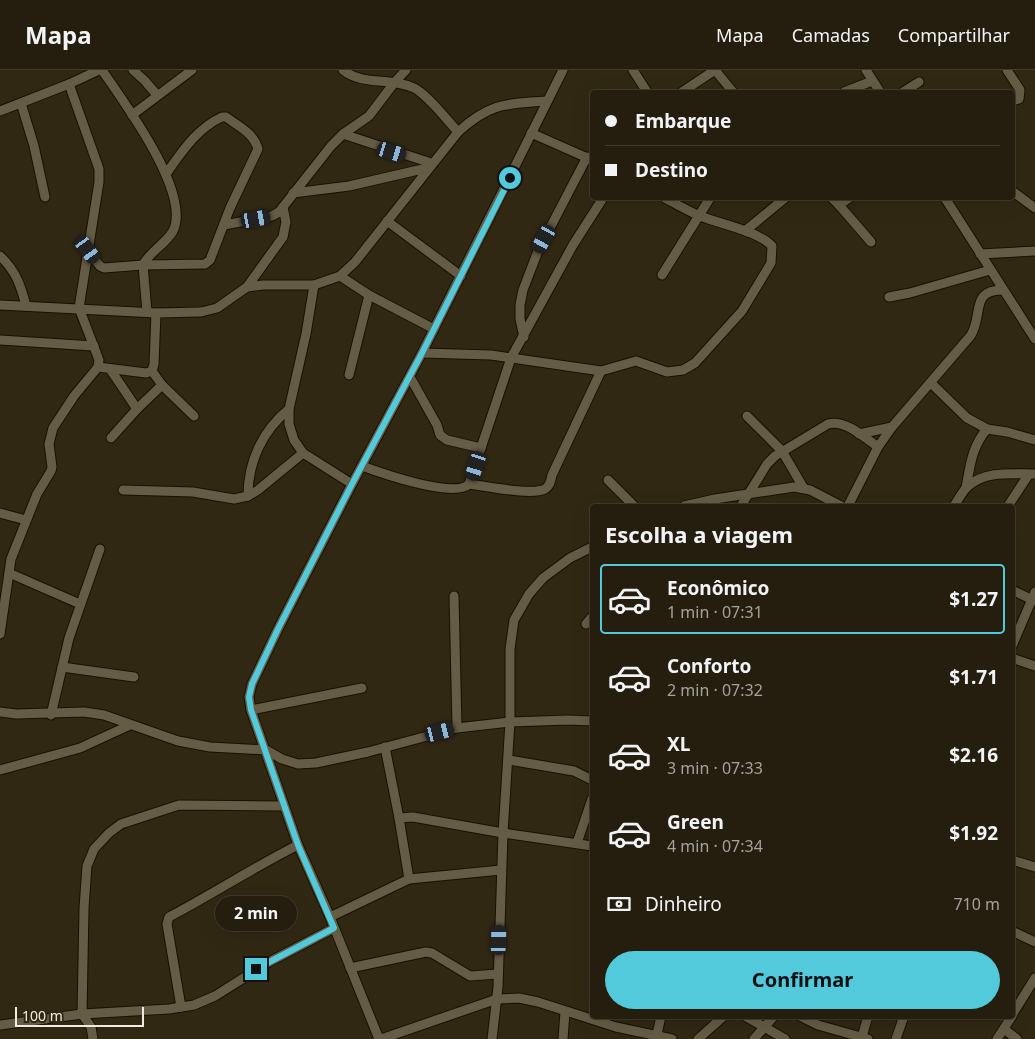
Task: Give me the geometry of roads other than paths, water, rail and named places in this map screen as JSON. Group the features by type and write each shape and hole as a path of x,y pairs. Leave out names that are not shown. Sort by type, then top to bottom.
{"street":[{"path":"0,111 100,70 144,132 166,174 176,207 174,230 146,259 143,265 151,313 152,370 162,385 194,416"},
{"path":"133,70 146,81 157,95"},
{"path":"132,115 192,70"},
{"path":"343,70 350,76 357,78 414,88 458,132"},
{"path":"224,225 272,216 283,207 330,146 343,134 369,116 406,70"},
{"path":"563,70 422,353 278,629 252,684 249,697 251,710 298,845 380,1039 497,1000 519,998 538,1002 616,1027 672,1039"},
{"path":"633,70 647,90"},
{"path":"685,90 715,70 731,90"},
{"path":"866,70 879,90"},
{"path":"1007,70 1020,90 1018,99 1015,100"},
{"path":"849,90 872,81"},
{"path":"906,90 919,82"},
{"path":"0,634 9,573 15,548 37,494 51,472 49,444 53,428 74,396 98,367 99,360 79,308 99,182 99,169 69,84"},
{"path":"247,287 262,285 314,285 340,276 354,262 458,132 474,118 494,107 547,101"},
{"path":"21,103 34,146 45,197"},
{"path":"88,250 100,266 104,268 205,264 210,260 258,149 253,137 226,117 219,118 199,133 180,153 166,174"},
{"path":"524,337 520,319 520,305 538,251 590,159 531,133"},
{"path":"343,134 430,166"},
{"path":"293,193 349,186 430,166"},
{"path":"1015,193 1035,208"},
{"path":"470,484 511,358 573,245 603,200"},
{"path":"422,353 511,358 602,371 636,361 667,372 683,370 695,363 742,311 771,263 772,246 768,242 744,231 699,215 669,200"},
{"path":"662,275 709,200"},
{"path":"744,231 783,200"},
{"path":"834,200 871,242"},
{"path":"839,205 846,200"},
{"path":"950,200 980,254 1035,339"},
{"path":"0,305 151,313 201,312 217,308 247,287 283,237 286,222 283,207"},
{"path":"387,221 461,276"},
{"path":"980,254 1035,251"},
{"path":"0,256 15,273 26,306"},
{"path":"890,297 990,270"},
{"path":"340,276 369,295 434,329"},
{"path":"314,285 306,334 289,409 289,424 294,440 303,453 352,484"},
{"path":"849,504 878,447 892,426 931,383 974,330 980,302 985,294 992,290 1003,290"},
{"path":"349,375 369,295"},
{"path":"0,340 94,346"},
{"path":"98,367 146,373 152,370"},
{"path":"110,368 137,409"},
{"path":"362,466 408,482 427,485 461,489 470,484 505,489 536,491 545,489 549,485 602,371"},
{"path":"410,376 437,425 440,435 447,440 482,448"},
{"path":"931,383 968,418 987,429 1007,432 1035,440"},
{"path":"111,438 162,385"},
{"path":"248,496 249,472 256,452 276,419 289,409"},
{"path":"747,416 782,451 803,487"},
{"path":"742,504 767,464 782,451 834,422 842,424 878,447"},
{"path":"859,434 892,426"},
{"path":"966,488 974,451 987,429"},
{"path":"123,490 193,492 234,499 248,496 270,481 303,453"},
{"path":"955,504 966,488 975,480 985,476 1032,474"},
{"path":"1010,504 1032,474"},
{"path":"608,480 632,504"},
{"path":"694,504 747,494 803,487 837,504"},
{"path":"0,513 26,520"},
{"path":"492,1039 497,1000 502,833 509,760 510,649 514,620 529,594 543,578 570,558 590,548"},
{"path":"51,714 80,604 100,549"},
{"path":"9,573 80,604"},
{"path":"1015,591 1034,598 1015,639"},
{"path":"454,596 457,728"},
{"path":"1015,659 1035,666"},
{"path":"62,667 134,677"},
{"path":"251,710 362,688"},
{"path":"0,712 51,714 84,712 98,714 178,740 202,745 266,750 282,759 298,764 316,763 457,728 510,722 590,719"},
{"path":"0,770 80,748 112,735 130,725"},
{"path":"385,746 409,879"},
{"path":"509,760 574,771 590,779"},
{"path":"93,1039 91,1027 82,1014 84,908 87,866 94,849 109,833 121,824 179,805 284,806"},
{"path":"577,843 590,805"},
{"path":"399,818 413,817 502,833 590,846"},
{"path":"180,1007 167,924 169,917 235,878 298,845"},
{"path":"1015,861 1035,867"},
{"path":"330,917 409,879 501,870"},
{"path":"0,1025 82,1014 169,1009 194,1005 216,996 269,962 334,928"},
{"path":"1015,932 1035,942"},
{"path":"350,968 426,952 432,953 470,976 498,974"},
{"path":"1015,1011 1035,978"},
{"path":"563,1039 565,1012"},
{"path":"657,1037 660,1019"},
{"path":"698,1039 721,1019"},
{"path":"751,1019 785,1039"},
{"path":"754,1039 772,1019"},
{"path":"806,1019 818,1025 865,1038 868,1019"},
{"path":"896,1039 903,1019"},
{"path":"997,1039 1010,1019"},
{"path":"1004,1029 1017,1039"}]}
